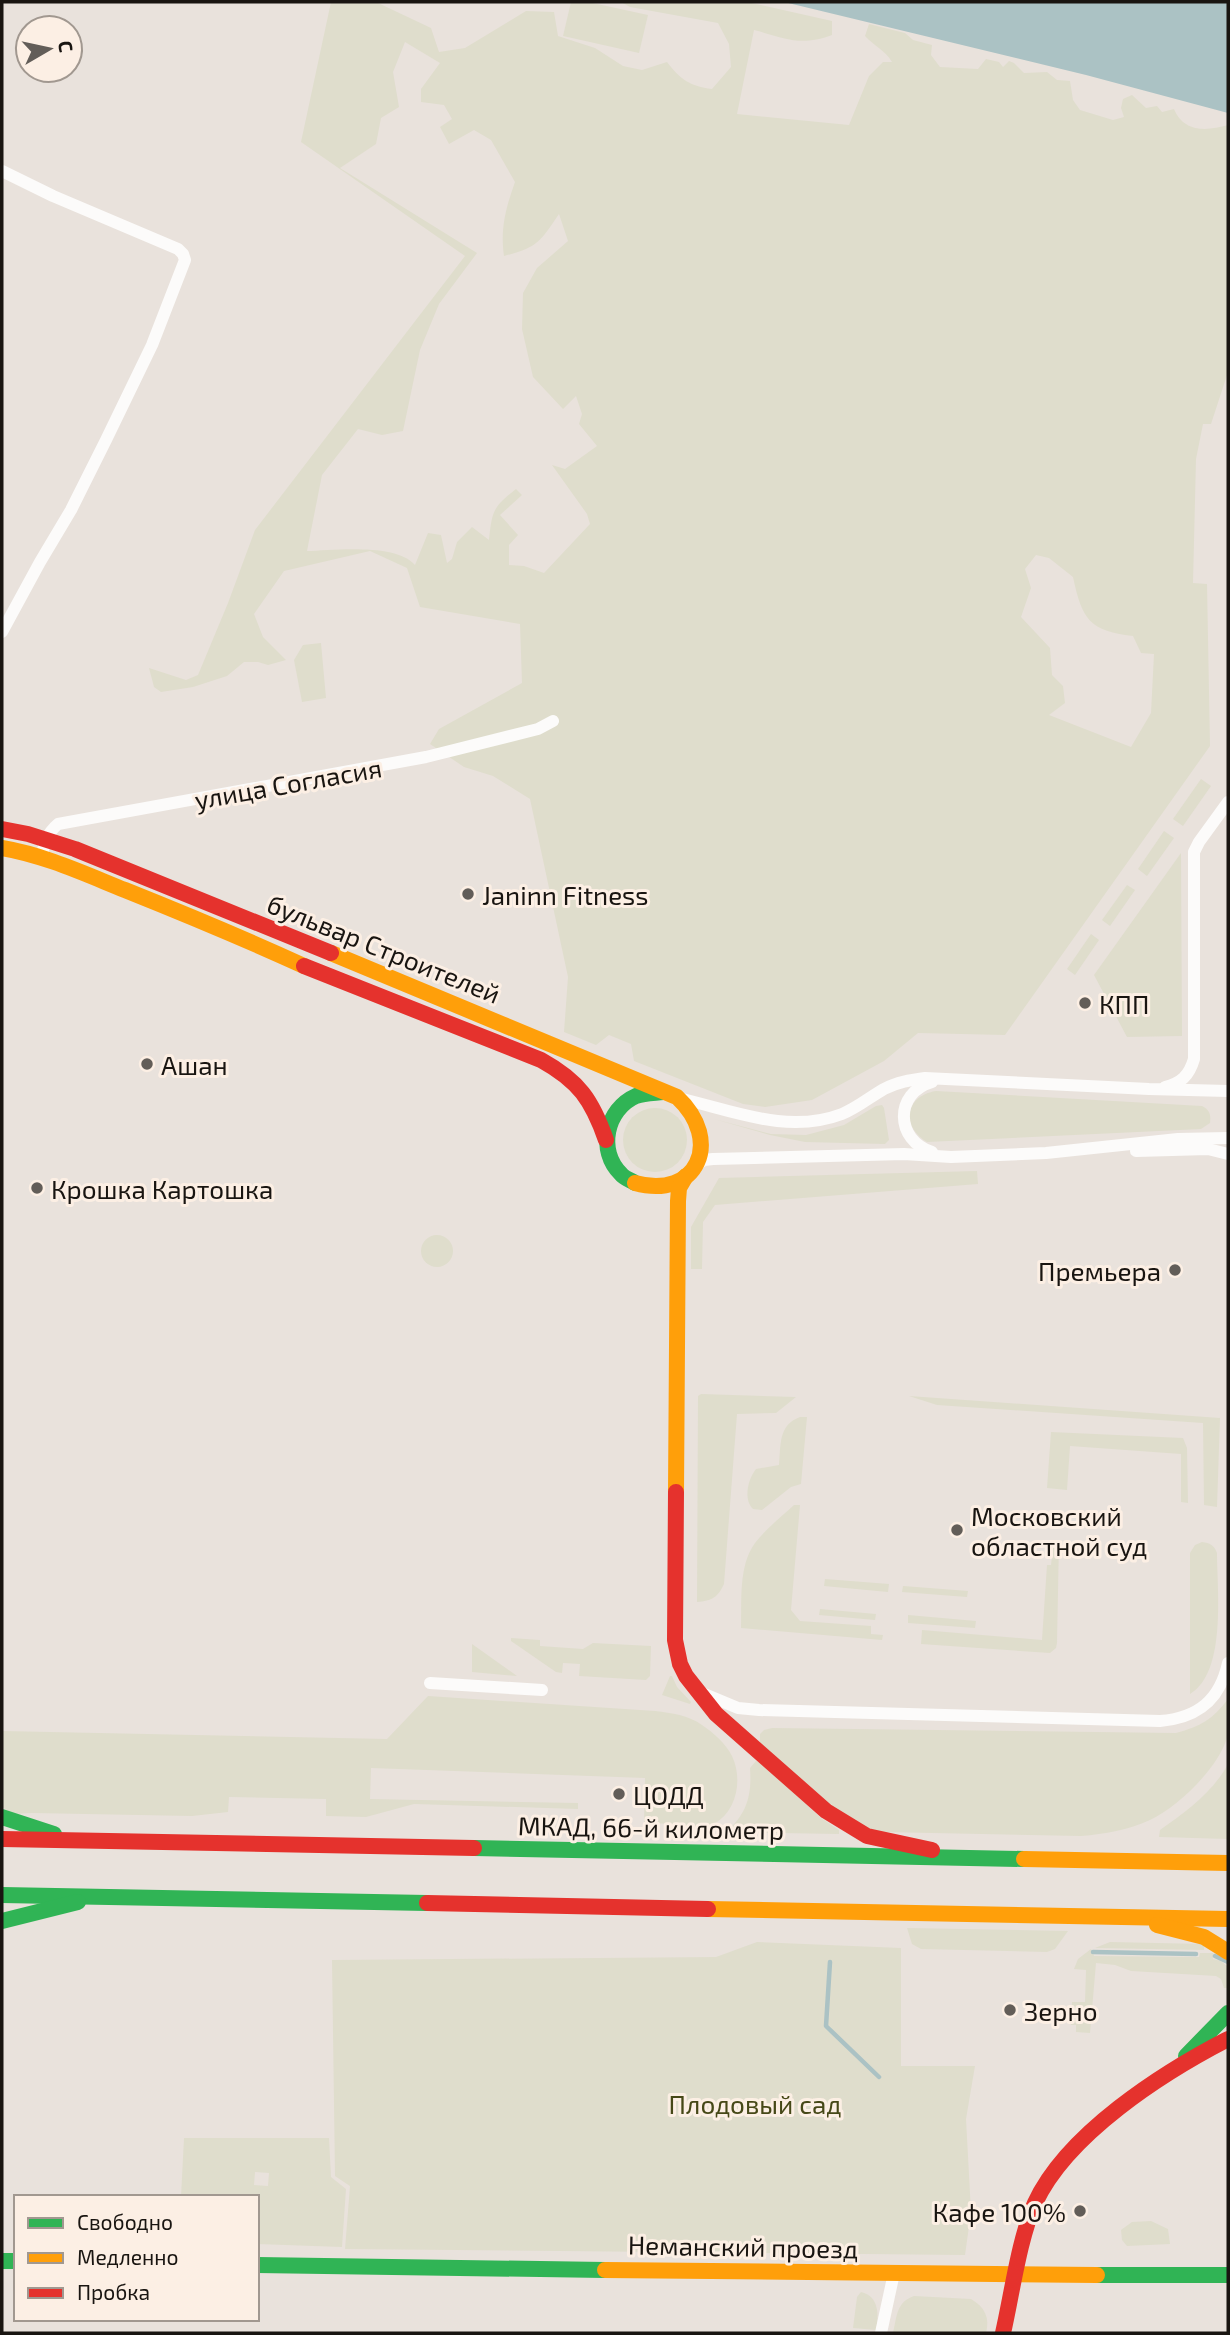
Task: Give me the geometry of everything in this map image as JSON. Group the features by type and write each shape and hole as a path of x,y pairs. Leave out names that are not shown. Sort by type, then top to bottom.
{"main road":[{"name":"бульвар Строителей","path":"2,829 75,849 436,995 670,1095 690,1107 698,1121 702,1137 700,1153 690,1172 665,1187 637,1185 615,1168 597,1111 585,1093 558,1068 71,868 20,851 2,848"},
{"name":"бульвар Строителей","path":"606,1141 608,1127 623,1103 635,1095 649,1092 670,1095"},
{"path":"690,1172 679,1188 678,1202 675,1640 680,1664 694,1688 716,1714 844,1824 867,1836 898,1844 945,1853 997,1858"},
{"path":"2,1817 13,1823 73,1840"},
{"path":"2,1839 73,1840"},
{"name":"МКАД, 66-й километр","path":"73,1840 1228,1863"},
{"path":"2,1895 1228,1920"},
{"path":"2,1920 102,1897"},
{"path":"1117,1917 1186,1930 1220,1944 1228,1952"},
{"path":"1176,2067 1228,2013"},
{"path":"1003,2333 1034,2203 1049,2177 1105,2120 1176,2067 1228,2039"},
{"name":"Неманский проезд","path":"259,2265 1228,2275"}],"street":[{"path":"2,171 53,196 178,249 185,260 152,345 107,440 2,632"},
{"name":"улица Согласия","path":"45,840 58,824 426,757 538,729 553,722"},
{"path":"1149,1089 1178,1084 1190,1070 1194,1059 1195,852 1199,842 1228,802"},
{"path":"41,859 45,840"},
{"name":"бульвар Строителей","path":"670,1095 769,1121 804,1123 840,1115 883,1089 925,1078 1228,1091"},
{"name":"бульвар Строителей","path":"951,1157 927,1150 914,1142 906,1129 904,1113 908,1098 918,1087 953,1078"},
{"name":"бульвар Строителей","path":"690,1172 704,1160 713,1159 904,1154 951,1157 1069,1151 1178,1139 1228,1138"},
{"path":"1069,1151 1208,1149 1228,1154"},
{"path":"694,1688 738,1708 759,1710 1160,1721 1175,1720 1193,1714 1206,1705 1225,1679 1228,1663"},
{"path":"430,1683 542,1690"},
{"path":"881,2333 894,2273"}],"green space":[{"path":"331,2 376,2 431,28 439,52 465,48 526,11 554,12 558,36 595,48 623,66 642,70 667,62 686,81 712,89 731,67 729,44 718,23 630,7 621,2 747,2 832,21 832,35 801,41 754,30 737,114 849,125 869,76 883,62 892,62 865,36 869,24 905,33 913,40 932,45 931,55 940,67 978,69 986,59 999,62 1003,67 1009,61 1024,73 1047,72 1057,80 1070,81 1073,100 1080,110 1113,120 1124,117 1121,108 1123,99 1132,95 1146,108 1157,106 1162,112 1174,109 1178,117 1190,126 1204,129 1228,125 1228,372 1211,424 1203,424 1196,459 1193,583 1207,584 1210,746 1005,1035 918,1033 884,1061 812,1100 765,1107 743,1104 634,1061 631,1044 609,1035 596,1045 564,1032 568,977 530,799 493,776 464,767 430,744 439,729 522,683 520,624 420,607 407,568 370,551 284,571 254,614 263,637 286,660 268,665 244,662 227,676 193,687 161,692 154,687 149,668 186,680 198,675 255,530 465,256 301,142","holes":["405,42 440,63 421,89 421,102 444,105 452,119 440,127 449,144 474,130 491,140 515,182 505,218 504,256 537,243 559,214 568,241 537,268 523,293 522,329 533,377 563,409 576,396 582,414 579,424 597,446 565,469 552,465 587,514 590,524 544,573 524,566 509,565 509,545 518,535 500,515 522,495 516,489 495,510 489,540 472,527 457,542 452,559 447,563 441,535 428,533 415,565 394,553 380,551 307,551 322,475 358,429 382,435 403,431 420,350 439,304 477,253 340,168 376,144 381,118 399,107 393,72","1036,555 1049,558 1073,577 1084,613 1097,626 1106,631 1133,636 1141,653 1154,654 1151,713 1131,747 1049,715 1065,703 1063,686 1052,675 1050,648 1021,617 1031,588 1025,569"]},
{"path":"571,2 588,2 648,15 639,53 563,36"},
{"path":"321,643 326,698 302,702 294,660 303,645"},
{"path":"1201,779 1211,786 1183,826 1173,819"},
{"path":"1164,831 1174,838 1147,876 1138,869"},
{"path":"1181,853 1182,1036 1127,1037 1094,975"},
{"path":"1127,885 1135,890 1110,926 1102,920"},
{"path":"1091,934 1099,940 1075,975 1067,969"},
{"path":"936,1091 1202,1106 1209,1113 1210,1123 1201,1129 927,1142 913,1128 910,1112 918,1099"},
{"path":"882,1105 889,1140 885,1144 805,1142 770,1135 714,1119 771,1134 806,1135 844,1125"},
{"path":"649,1108 661,1108 678,1117 685,1128 685,1152 678,1163 661,1172 649,1172 637,1167 628,1158 623,1146 623,1134 628,1122 637,1113"},
{"path":"977,1171 978,1184 715,1205 703,1222 702,1269 691,1269 691,1227 719,1178"},
{"path":"437,1235 448,1240 453,1251 448,1262 437,1267 426,1262 421,1251 426,1240"},
{"path":"698,1396 796,1397 776,1413 737,1414 724,1584 714,1598 697,1602"},
{"path":"909,1396 1220,1418 1217,1507 1204,1505 1203,1423 937,1405"},
{"path":"800,1417 807,1417 801,1484 791,1487 762,1510 753,1509 747,1495 753,1473 756,1469 779,1465 784,1430"},
{"path":"1051,1432 1183,1438 1187,1448 1188,1503 1181,1502 1181,1454 1070,1446 1067,1490 1047,1488"},
{"path":"794,1505 800,1505 791,1610 800,1621 871,1626 871,1634 883,1635 882,1640 741,1628 743,1573 750,1552 764,1533"},
{"path":"1054,1540 1059,1541 1057,1643 1050,1653 921,1644 922,1630 1042,1640 1047,1565 1051,1565"},
{"path":"1202,1542 1211,1545 1217,1553 1217,1629 1210,1668 1202,1683 1190,1694 1190,1553 1195,1545"},
{"path":"825,1579 889,1584 888,1592 824,1586"},
{"path":"903,1586 968,1591 967,1597 902,1592"},
{"path":"820,1609 876,1614 875,1620 819,1615"},
{"path":"908,1615 976,1621 975,1628 908,1623"},
{"path":"511,1638 540,1640 540,1646 583,1649 593,1643 651,1646 650,1676 646,1680 579,1676 580,1664 563,1663 562,1673 556,1672 511,1641"},
{"path":"472,1644 517,1676 472,1672"},
{"path":"670,1676 691,1702 690,1704 662,1695"},
{"path":"428,1696 655,1711 685,1717 711,1732 732,1756 737,1775 733,1803 714,1824 682,1830 679,1824 644,1823 645,1778 371,1768 370,1799 578,1803 578,1809 414,1804 366,1817 326,1816 326,1799 229,1797 228,1812 192,1816 13,1814 2,1807 2,1731 387,1739"},
{"path":"1228,1699 1227,1738 1215,1762 1196,1785 1173,1806 1150,1820 1108,1833 1081,1836 883,1832 864,1828 846,1820 760,1745 760,1734 772,1728 1176,1733 1205,1721"},
{"path":"756,1761 821,1818 839,1830 839,1834 726,1832 739,1818 747,1803 750,1768"},
{"path":"1228,1764 1228,1839 1159,1837 1160,1830 1207,1792"},
{"path":"907,1928 1068,1931 1055,1949 1047,1952 921,1949 912,1944"},
{"name":"Плодовый сад","path":"757,1942 901,1948 901,2066 975,2066 966,2119 971,2212 965,2255 345,2249 350,2186 335,2176 332,1960 716,1957"},
{"path":"1110,1942 1204,1944 1204,1950 1095,1948"},
{"path":"1091,1949 1094,1956 1199,1957 1200,1953 1213,1953 1213,1959 1228,1967 1228,1988 1224,1988 1221,1979 1216,1976 1131,1971 1115,1965 1096,1963 1090,2033 1076,2032 1076,2025 1071,2025 1072,2002 1085,2002 1086,1970 1074,1969 1078,1959"},
{"path":"184,2138 329,2138 331,2177 346,2189 342,2247 259,2244 259,2195 181,2195","holes":["255,2172 269,2173 268,2186 254,2185"]},
{"path":"1151,2221 1168,2229 1170,2244 1127,2246 1122,2240 1121,2230 1132,2222"},
{"path":"861,2292 871,2298 876,2307 876,2330 853,2328 857,2297"},
{"path":"914,2296 971,2299 985,2313 986,2333 893,2333 901,2306"}],"water":[{"path":"784,2 1228,2 1228,113 1086,75"}],"waterway":[{"path":"1093,1952 1196,1954"},
{"path":"1215,1956 1228,1962"},
{"path":"830,1962 826,2026 879,2077"}],"traffic: fast":[{"path":"635,1183 622,1175 614,1165 607,1143 608,1131 618,1110 626,1102 639,1095 663,1092"},
{"path":"2,1817 54,1834"},
{"path":"474,1848 1024,1859"},
{"path":"2,1895 427,1903"},
{"path":"2,1921 78,1902"},
{"path":"1186,2056 1228,2013"},
{"path":"2,2261 14,2261"},
{"path":"259,2265 605,2270"},
{"path":"1097,2275 1228,2275"}],"traffic: slow":[{"path":"2,848 33,855 80,872 304,966"},
{"path":"331,953 677,1097 691,1114 699,1131 701,1148 697,1163 688,1175 674,1183 657,1186 635,1183"},
{"path":"676,1492 678,1201 679,1188 686,1176"},
{"path":"1024,1859 1228,1863"},
{"path":"708,1909 1228,1919"},
{"path":"1157,1925 1204,1937 1228,1952"},
{"path":"605,2270 1097,2275"}],"traffic: jam":[{"path":"2,829 75,849 331,953"},
{"path":"304,966 541,1060 575,1084 589,1103 606,1140"},
{"path":"676,1492 675,1640 680,1664 686,1676 716,1714 826,1811 867,1836 932,1850"},
{"path":"2,1839 474,1848"},
{"path":"427,1903 708,1909"},
{"path":"1003,2333 1029,2217 1050,2178 1069,2153 1119,2108 1146,2088 1228,2039"}],"place":[{"name":"Janinn Fitness","path":"468,894"},
{"name":"КПП","path":"1085,1003"},
{"name":"Ашан","path":"147,1064"},
{"name":"Крошка Картошка","path":"37,1188"},
{"name":"Премьера","path":"1175,1270"},
{"name":"Московский областной суд","path":"957,1530"},
{"name":"ЦОДД","path":"619,1794"},
{"name":"Зерно","path":"1010,2010"},
{"name":"Кафе 100%","path":"1080,2211"}]}
